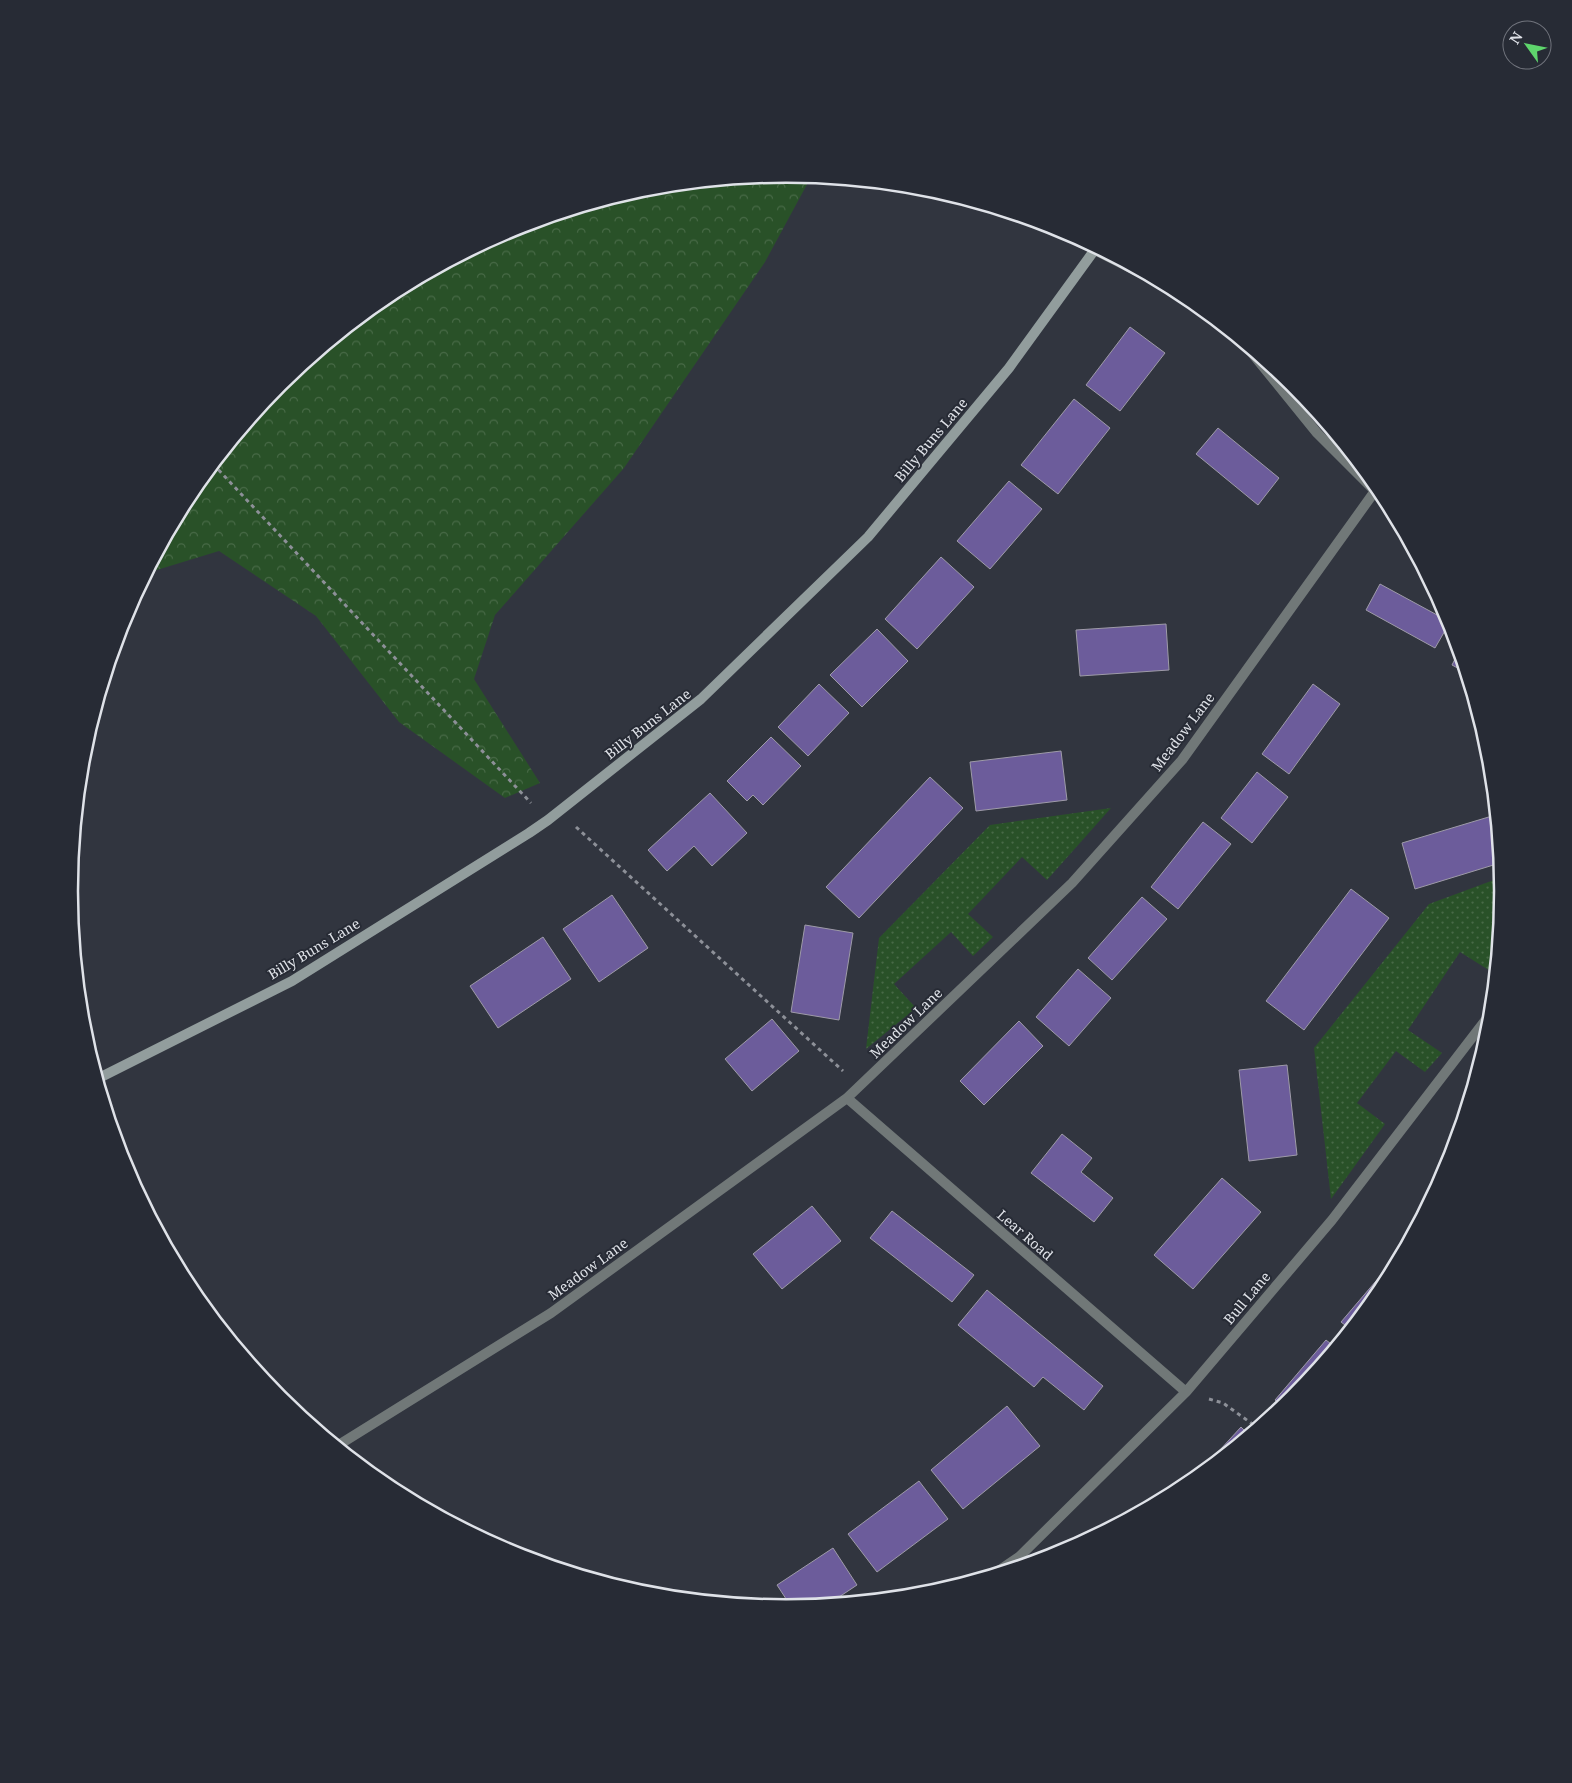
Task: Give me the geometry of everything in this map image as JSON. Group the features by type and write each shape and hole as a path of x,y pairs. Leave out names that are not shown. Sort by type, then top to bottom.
{"street":[{"name":"Billy Buns Lane","path":"102,1076 292,981 548,820 701,699 868,537 1009,368 1093,253"},
{"path":"1270,375 1317,433 1358,474"},
{"name":"Meadow Lane","path":"341,1443 551,1313 847,1098 1072,883 1182,760 1373,494"},
{"name":"Bull Lane","path":"1010,1563 1019,1557 1186,1392 1332,1220 1482,1025"},
{"name":"Lear Road","path":"847,1098 1186,1392"}],"path":[{"path":"218,468 548,820"},
{"path":"559,812 860,1086"},
{"path":"1186,1392 1223,1403 1253,1424"}],"green space":[{"path":"807,184 765,262 624,468 495,615 474,679 540,783 505,798 399,722 316,616 219,551 155,571 172,537 197,498 253,424 319,359 392,302 473,256 515,237 603,207 694,189 740,185"},
{"path":"1111,808 1047,880 1022,857 968,914 993,937 973,956 951,932 894,984 916,1008 866,1049 879,938 990,825"},
{"path":"1494,880 1493,938 1489,971 1460,952 1408,1030 1442,1053 1425,1072 1396,1051 1357,1103 1385,1124 1331,1199 1314,1048 1429,904"}],"building":[{"path":"1130,327 1165,353 1120,411 1086,385"},
{"path":"1074,399 1110,428 1058,494 1021,465"},
{"path":"1218,428 1279,478 1258,505 1196,454"},
{"path":"1009,481 1042,509 990,569 957,541"},
{"path":"941,557 974,587 917,649 885,619"},
{"path":"1380,584 1439,616 1445,631 1435,648 1366,610"},
{"path":"1166,624 1169,670 1080,676 1076,630"},
{"path":"877,629 908,661 862,707 830,675"},
{"path":"1455,659 1458,668 1452,665"},
{"path":"819,684 849,713 808,756 778,727"},
{"path":"1313,684 1340,704 1289,774 1262,754"},
{"path":"771,737 801,766 763,805 753,795 747,801 727,781"},
{"path":"1061,751 1067,800 976,811 970,762"},
{"path":"1257,772 1288,797 1252,843 1221,818"},
{"path":"930,777 963,808 859,918 826,887"},
{"path":"710,793 747,833 712,866 694,846 667,871 648,850"},
{"path":"1490,817 1493,865 1415,889 1402,843"},
{"path":"1203,822 1231,844 1178,909 1151,887"},
{"path":"1351,889 1389,918 1304,1030 1266,1001"},
{"path":"612,895 648,948 599,982 563,929"},
{"path":"1142,897 1167,919 1112,980 1088,958"},
{"path":"805,925 853,933 839,1020 791,1012"},
{"path":"543,937 571,979 498,1028 470,986"},
{"path":"1078,969 1111,998 1069,1046 1036,1017"},
{"path":"772,1019 799,1051 752,1091 725,1059"},
{"path":"1019,1021 1043,1046 984,1105 960,1081"},
{"path":"1287,1065 1297,1155 1249,1161 1239,1070"},
{"path":"1062,1134 1092,1158 1081,1172 1113,1198 1094,1222 1031,1173"},
{"path":"1222,1178 1261,1212 1193,1289 1154,1255"},
{"path":"812,1206 841,1241 782,1289 753,1254"},
{"path":"892,1211 974,1275 952,1302 870,1238"},
{"path":"1382,1273 1346,1326 1341,1322"},
{"path":"987,1290 1103,1386 1084,1410 1043,1377 1034,1387 958,1325"},
{"path":"1326,1340 1331,1344 1287,1392 1277,1402 1275,1400"},
{"path":"1007,1406 1040,1446 963,1509 931,1470"},
{"path":"1241,1427 1245,1431 1217,1454 1215,1456"},
{"path":"919,1481 948,1519 877,1572 848,1534"},
{"path":"833,1548 857,1585 838,1597 787,1600 777,1585"}]}
